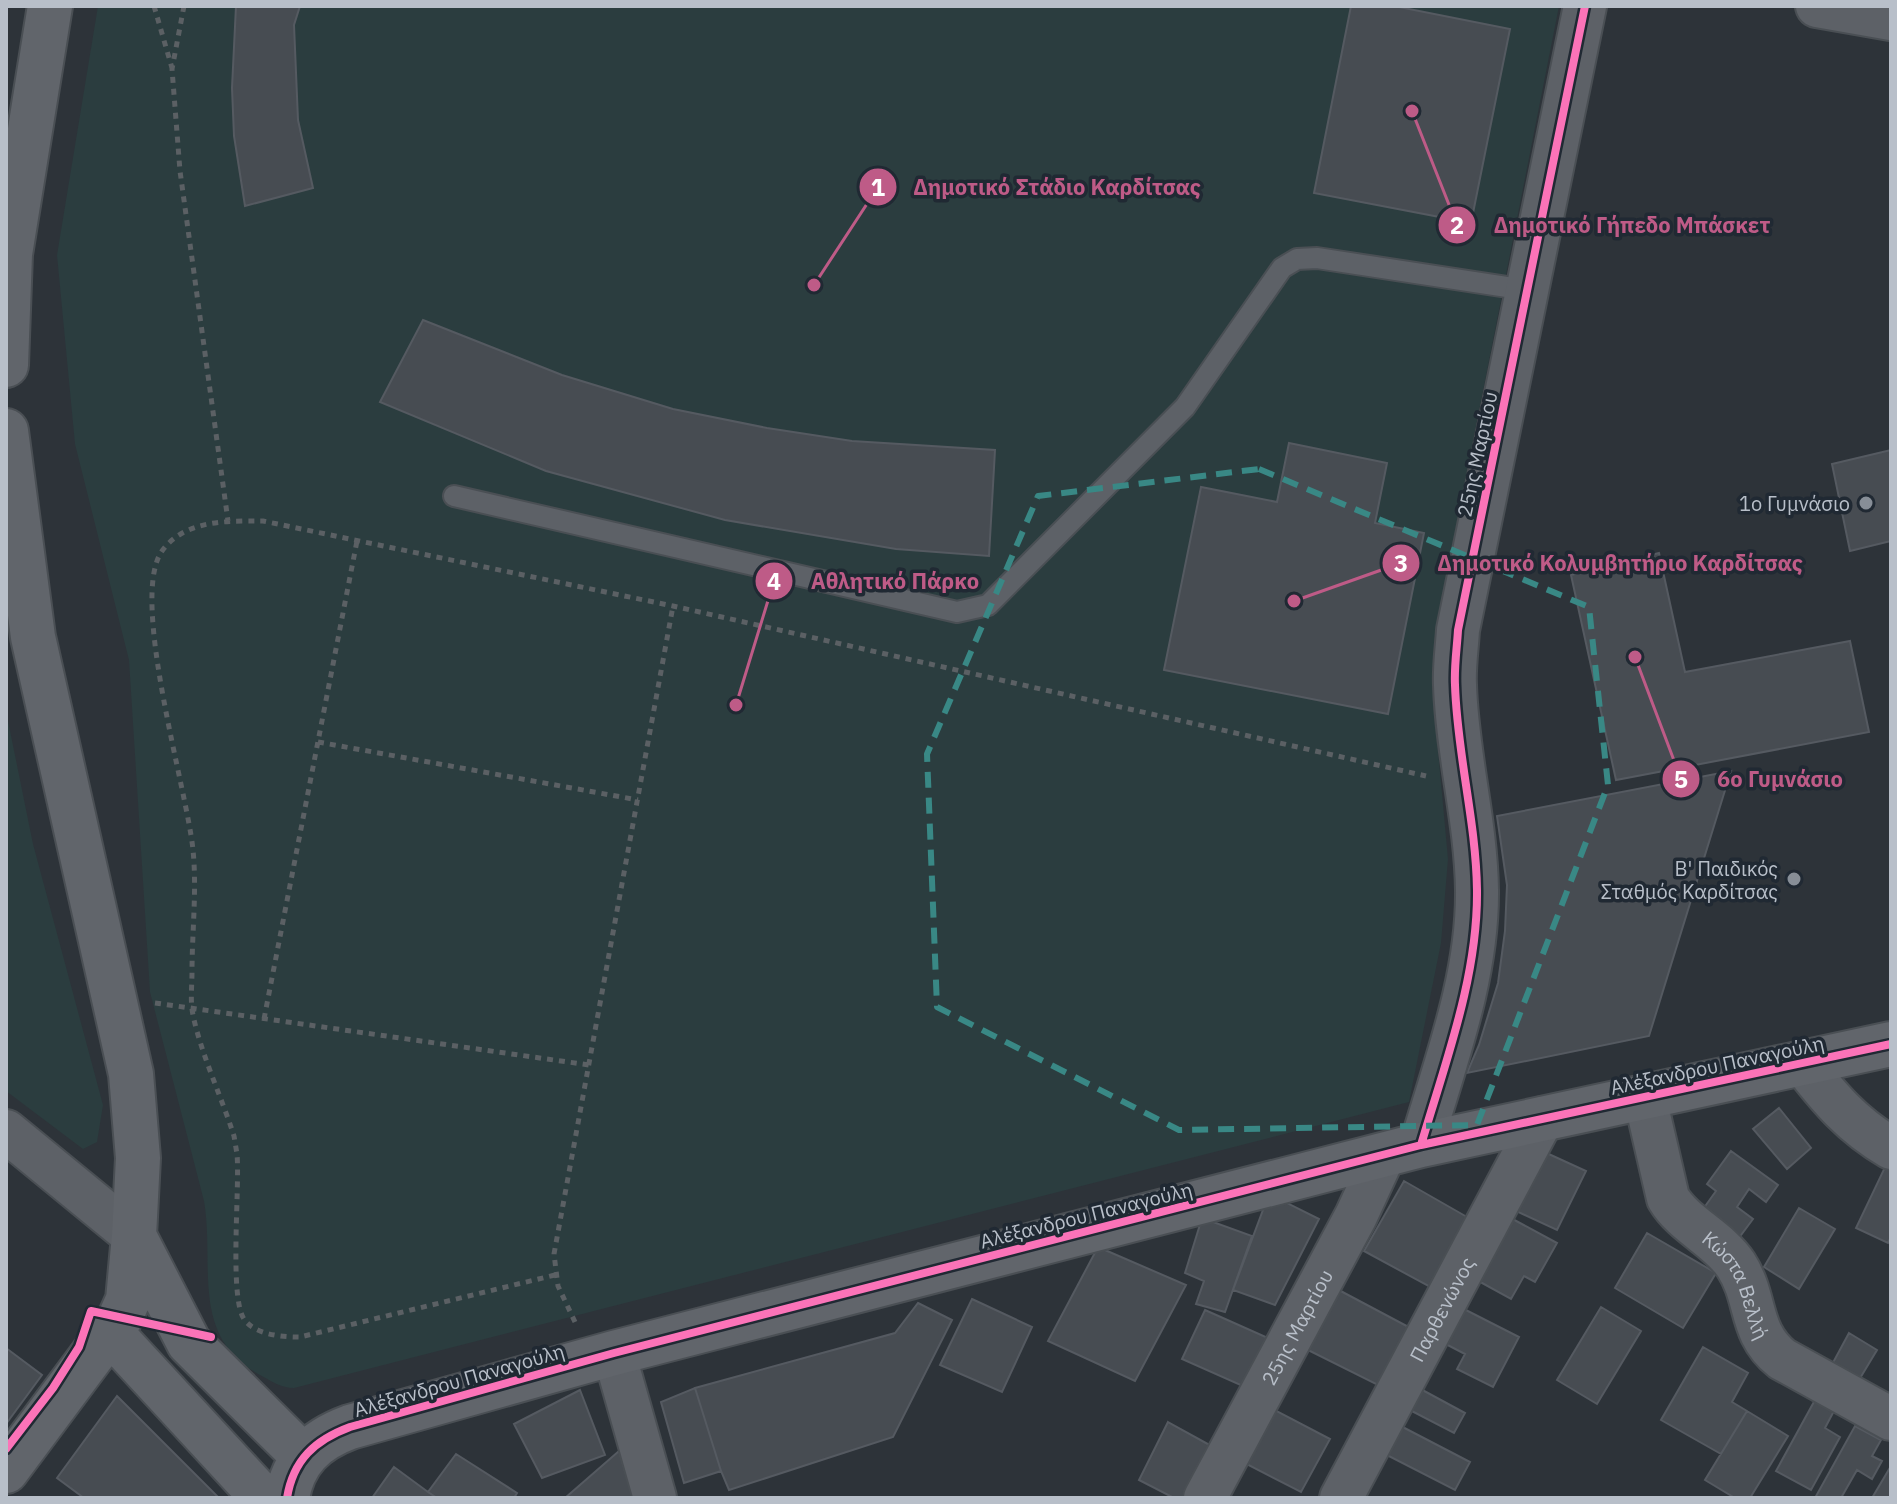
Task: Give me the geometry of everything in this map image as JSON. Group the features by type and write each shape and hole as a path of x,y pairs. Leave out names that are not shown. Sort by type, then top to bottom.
{"street":[{"path":"6,365 8,254 50,6"},
{"name":"25ης Μαρτίου","path":"1205,1498 1356,1216 1402,1150 1461,1005 1472,956 1477,894 1476,846 1459,736 1455,659 1461,613 1585,6"},
{"path":"1817,6 1891,19"},
{"path":"6,431 33,637 131,1074 138,1158 128,1300 120,1318 9,1475"},
{"name":"Αλέξανδρου Παναγούλη","path":"303,1456 316,1443 350,1427 614,1353 1402,1150 1891,1044"},
{"path":"1803,1064 1840,1111 1870,1136 1891,1148"},
{"name":"Κώστα Βελλή","path":"1645,1098 1668,1198 1675,1210 1707,1235 1735,1263 1747,1287 1757,1328 1769,1349 1891,1419"},
{"name":"Παρθενώνος","path":"1341,1498 1543,1118"},
{"path":"8,1137 134,1236 189,1343 303,1456 293,1474 287,1498"},
{"path":"109,1331 263,1498"},
{"path":"614,1353 655,1498"}],"lane":[{"path":"454,496 957,612 988,605 1185,407 1282,268 1297,259 1317,258 1527,290"}],"path":[{"path":"154,6 172,69 180,171 228,521"},
{"path":"172,69 184,6"},
{"path":"555,1275 300,1337 258,1331 242,1318 238,1305 238,1172 234,1136 192,1009 193,851 160,682 152,598 153,569 162,551 177,536 206,524 263,521 673,606 1428,776"},
{"path":"264,1019 357,541"},
{"path":"577,1327 555,1275 554,1254 673,606"},
{"path":"318,742 638,800"},
{"path":"146,1002 589,1065"}],"highlighted area":[{"path":"1259,469 1589,607 1608,785 1477,1125 1179,1130 937,1007 927,754 1038,496"}],"shaded area":[{"path":"98,6 1351,6 1315,192 1470,223 1510,29 1394,6 1559,6 1437,624 1433,696 1448,859 1441,943 1409,1102 294,1388 260,1375 238,1359 223,1341 214,1320 204,1201 150,992 129,660 75,444 57,255","holes":["1289,443 1375,523 1424,533 1388,714 1165,670 1200,487 1277,502"]},
{"path":"6,711 33,844 103,1105 97,1142 83,1149 6,1091"}],"building":[{"path":"236,6 300,6 294,25 298,120 313,188 245,206 234,136 232,88"},
{"path":"1351,6 1394,6 1510,29 1471,223 1314,193"},
{"path":"423,320 562,375 673,409 852,441 995,450 989,556 896,549 725,520 546,471 380,402"},
{"path":"1289,443 1387,463 1375,523 1424,533 1388,714 1164,670 1201,487 1277,502"},
{"name":"1ο Γυμνάσιο","path":"1891,450 1891,541 1850,551 1832,464"},
{"path":"1659,553 1685,672 1850,641 1869,732 1616,780 1571,575"},
{"path":"1731,771 1649,1036 1467,1073 1498,983 1505,931 1507,885 1497,816"},
{"path":"1779,1108 1811,1148 1787,1169 1753,1129"},
{"path":"1540,1150 1586,1171 1557,1230 1512,1209"},
{"path":"1731,1151 1778,1185 1766,1202 1749,1189 1737,1207 1753,1219 1738,1239 1701,1212 1716,1191 1707,1184"},
{"path":"1887,1163 1891,1165 1891,1237 1888,1243 1856,1228"},
{"path":"1404,1181 1474,1221 1434,1289 1364,1251"},
{"path":"1269,1194 1319,1219 1275,1305 1233,1290"},
{"path":"1799,1208 1835,1229 1799,1289 1764,1267"},
{"path":"1507,1216 1557,1243 1535,1282 1524,1276 1511,1299 1473,1278"},
{"path":"1202,1218 1252,1236 1225,1312 1196,1304 1204,1281 1185,1273"},
{"path":"1647,1233 1716,1273 1683,1328 1615,1288"},
{"path":"1098,1247 1186,1285 1135,1381 1048,1341"},
{"path":"1335,1288 1418,1332 1390,1391 1304,1348"},
{"path":"972,1299 1032,1327 1002,1392 940,1365"},
{"path":"918,1303 952,1320 893,1437 729,1490 695,1388 895,1333"},
{"path":"1456,1305 1519,1337 1493,1387 1457,1369 1465,1354 1438,1340"},
{"path":"1601,1307 1641,1331 1597,1404 1557,1380"},
{"path":"1205,1310 1268,1338 1245,1387 1182,1359"},
{"path":"1849,1333 1877,1350 1856,1385 1829,1370"},
{"path":"1703,1347 1748,1373 1732,1402 1747,1411 1721,1454 1661,1420"},
{"path":"6,1348 42,1375 6,1424"},
{"path":"1415,1386 1465,1413 1454,1433 1404,1407"},
{"path":"695,1388 721,1471 684,1483 661,1402"},
{"path":"580,1390 605,1455 542,1478 514,1424"},
{"path":"117,1396 219,1498 84,1498 57,1478"},
{"path":"1815,1400 1834,1411 1825,1428 1840,1437 1811,1490 1776,1471"},
{"path":"1265,1405 1330,1439 1301,1492 1237,1459"},
{"path":"1747,1411 1788,1436 1750,1498 1735,1498 1705,1480"},
{"path":"1168,1422 1215,1448 1187,1498 1174,1498 1139,1480"},
{"path":"1393,1422 1470,1462 1455,1490 1379,1451"},
{"path":"1855,1426 1881,1440 1872,1456 1882,1461 1872,1479 1857,1470 1841,1498 1815,1498"},
{"path":"619,1451 633,1498 565,1498"},
{"path":"456,1454 517,1493 514,1498 437,1498 428,1492"},
{"path":"1891,1466 1891,1498 1872,1498"},
{"path":"394,1467 428,1492 437,1498 372,1498"}],"cycle path":[{"path":"1421,1145 1466,987 1476,923 1476,864 1456,711 1458,630 1585,6"},
{"path":"287,1498 300,1462 316,1445 350,1427 614,1353 1421,1145 1891,1044"},
{"path":"6,1449 53,1388 79,1347 91,1311 211,1337"}],"place":[{"name":"Δημοτικό Γήπεδο Μπάσκετ","path":"1412,111"},
{"name":"Δημοτικό Στάδιο Καρδίτσας","path":"814,285"},
{"name":"1ο Γυμνάσιο","path":"1866,503"},
{"name":"Δημοτικό Κολυμβητήριο Καρδίτσας","path":"1294,601"},
{"name":"6ο Γυμνάσιο","path":"1635,657"},
{"name":"Αθλητικό Πάρκο","path":"736,705"},
{"name":"Β' Παιδικός Σταθμός Καρδίτσας","path":"1794,879"}]}
